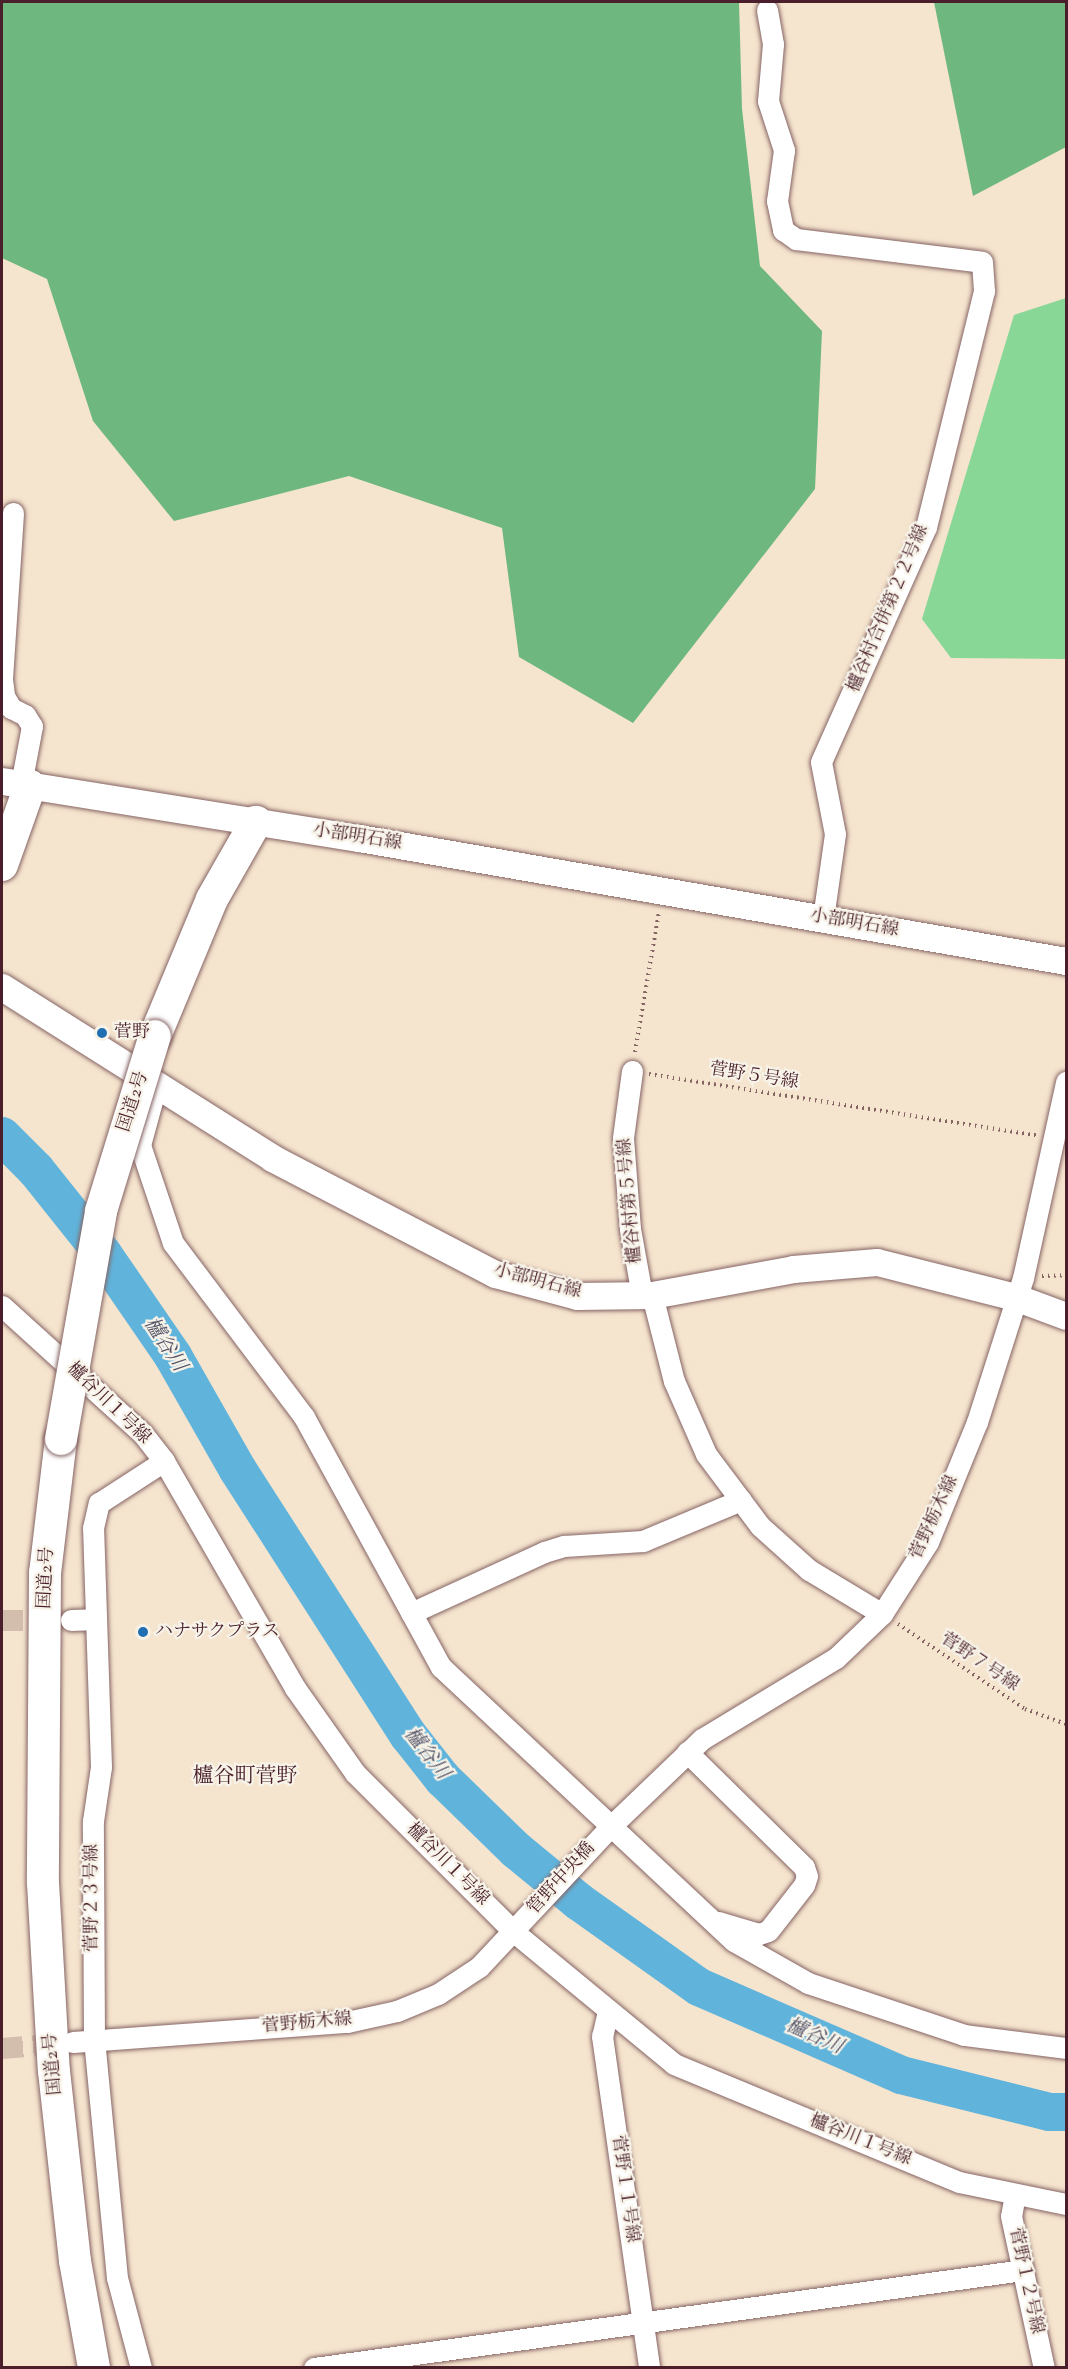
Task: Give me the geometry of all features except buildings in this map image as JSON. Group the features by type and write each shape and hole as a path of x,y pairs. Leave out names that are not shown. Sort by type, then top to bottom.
{"highway":[{"path":"2,866 17,784"},
{"name":"国道2号","path":"94,2367 75,2260 54,2070 43,1883 45,1573 61,1439 101,1211 155,1036 212,899 256,822"}],"main road":[{"name":"小部明石線","path":"17,784 662,890 1066,961"},
{"name":"小部明石線","path":"2,987 157,1083 272,1158 495,1274 577,1296 647,1295 793,1269 877,1262 1015,1297 1066,1316"}],"street":[{"name":"櫨谷村合併第２２号線","path":"767,10 773,44 768,101 784,150 777,201 783,230 796,239 982,262 984,291 926,527 821,762 835,834 823,918"},
{"path":"13,513 5,600 2,679 4,696 32,726 17,784"},
{"name":"櫨谷村第５号線","path":"632,1071 623,1138 630,1229 647,1295 674,1381 706,1454 760,1526 809,1570 882,1614"},
{"name":"菅野栃木線","path":"610,1826 687,1752 744,1712 836,1658 882,1614 928,1542 977,1422 1015,1297 1066,1082"},
{"path":"157,1083 140,1145 173,1243 304,1417 441,1667 734,1941 808,1983 964,2035 1066,2049"},
{"name":"櫨谷川１号線","path":"2,1306 142,1434 164,1461 295,1688 355,1773 514,1932 674,2064 959,2182 1066,2204"},
{"name":"菅野２３号線","path":"141,2367 117,2278 84,2042 93,1821 101,1767 93,1528 99,1503 164,1461"},
{"path":"411,1613 544,1551 643,1541 741,1500"},
{"path":"71,1620 96,1619"},
{"path":"687,1752 804,1867 807,1876 804,1885 768,1931 759,1934 712,1921"},
{"name":"管野中央橋","path":"514,1932 610,1826"},
{"name":"菅野栃木線","path":"84,2042 348,2022 397,2011 438,1994 479,1966 514,1932"},
{"name":"菅野１１号線","path":"608,2011 602,2036 649,2367"},
{"name":"菅野１２号線","path":"1016,2194 1011,2216 1044,2367"},
{"path":"314,2367 643,2324 1023,2270"}],"path":[{"path":"632,1071 662,890"},
{"name":"菅野５号線","path":"632,1071 1054,1138"},
{"name":"菅野７号線","path":"882,1614 1025,1709 1066,1724"}],"green space":[{"path":"2,2 739,2 742,109 760,266 822,331 815,489 633,723 519,657 502,528 349,476 174,521 93,421 47,279 2,258"},
{"path":"934,2 1066,2 1066,147 973,196"},
{"path":"1066,298 1066,659 951,658 922,619 1014,315"}],"waterway":[{"name":"櫨谷川","path":"2,1136 36,1170 103,1254 173,1356 238,1470 409,1736 443,1779 516,1850 578,1901 699,1987 901,2075 1049,2112 1066,2112"}],"tunnel":[{"path":"2,1620 56,1620"},
{"path":"2,2048 64,2043"}],"place":[{"name":"菅野","path":"102,1033"},
{"name":"ハナサクプラス","path":"143,1632"}],"district":[{"name":"櫨谷町菅野","path":"245,1777"}]}
